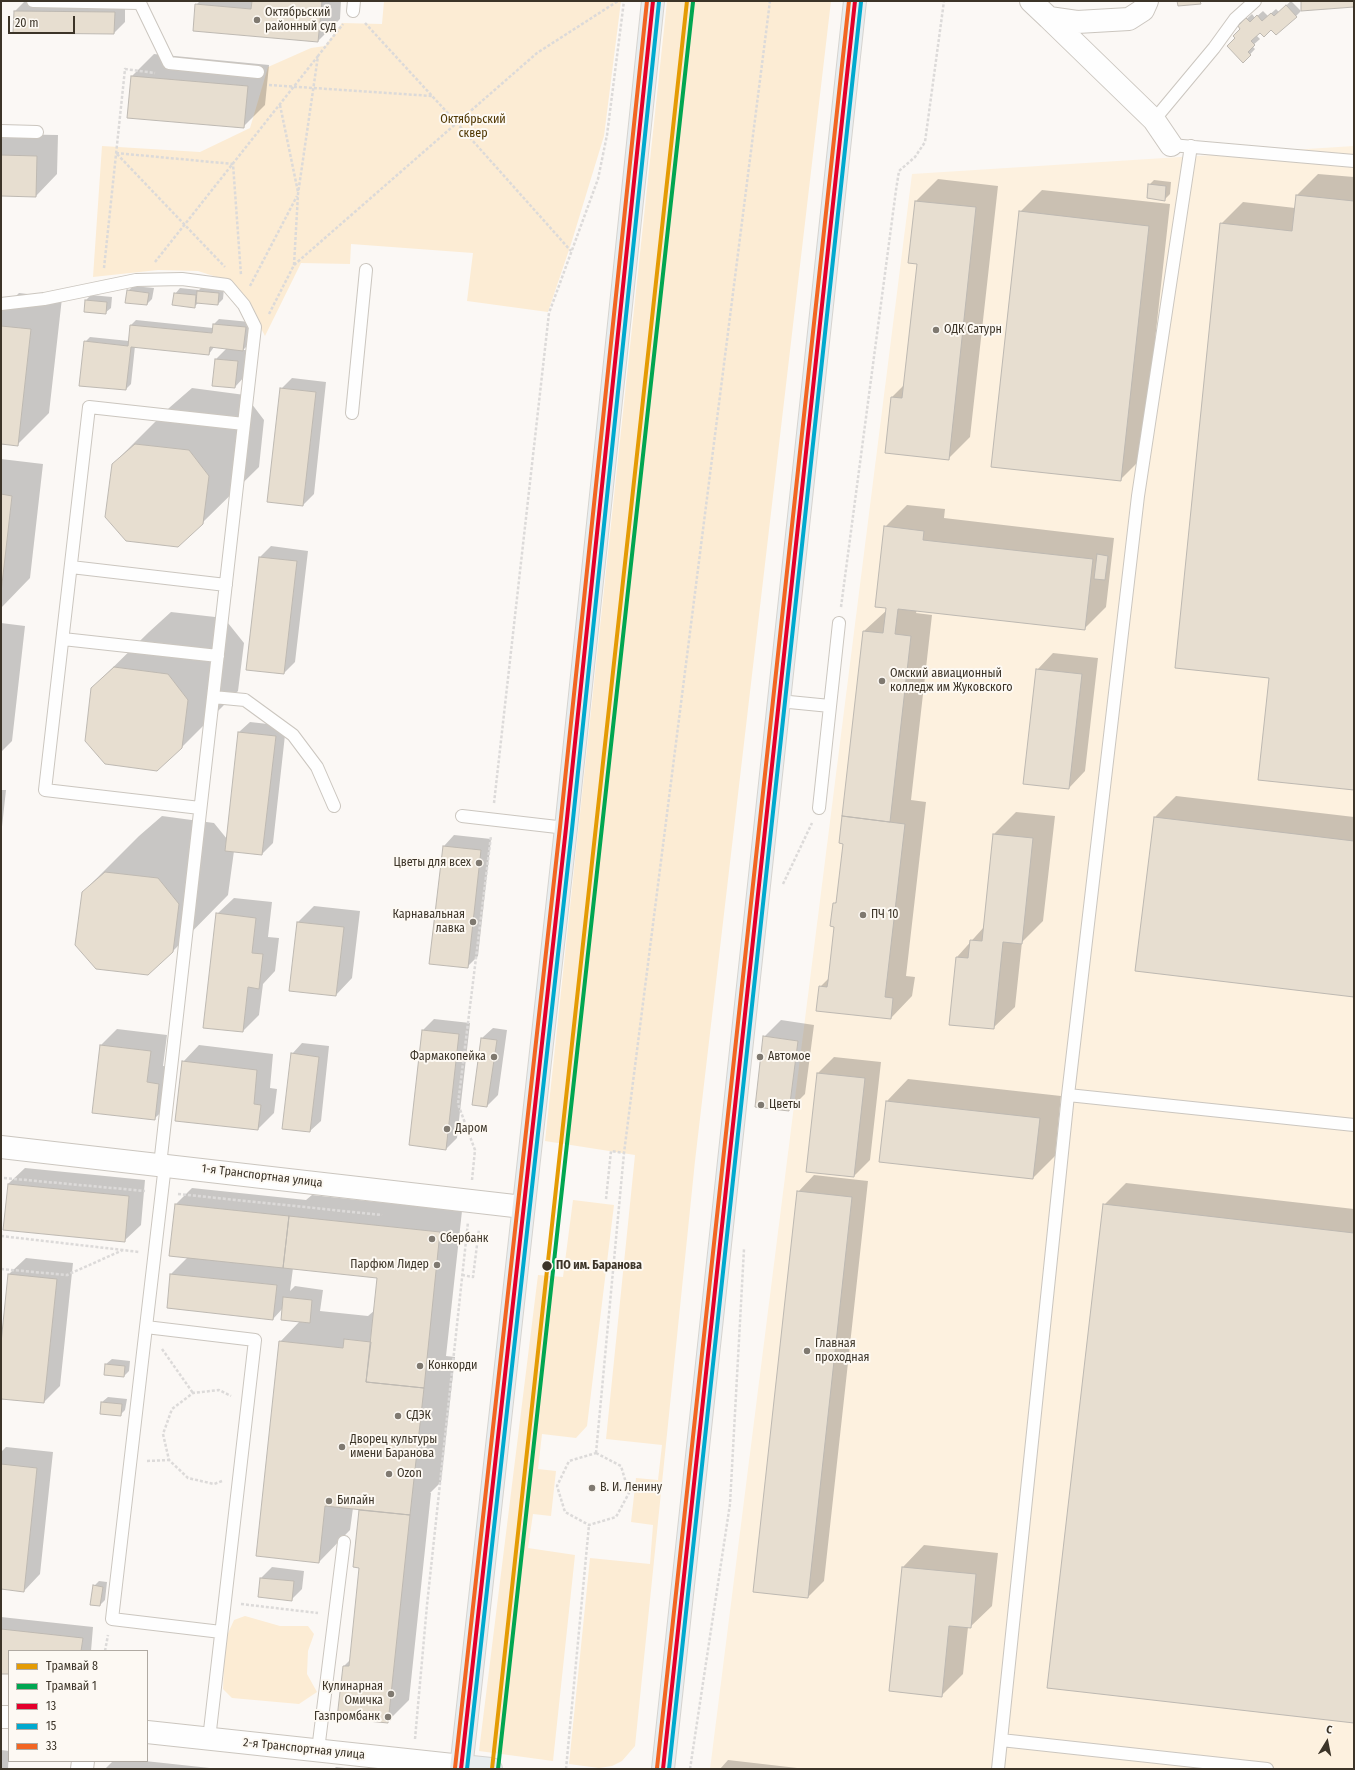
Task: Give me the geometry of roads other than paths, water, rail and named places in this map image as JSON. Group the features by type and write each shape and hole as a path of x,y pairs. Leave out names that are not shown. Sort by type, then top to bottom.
{"main road":[{"path":"491,1769 462,1767 566,828 653,1"},
{"path":"663,1769 855,1"}],"street":[{"path":"1031,1 1181,145"},
{"path":"1049,18 1077,22 1129,19 1143,10 1147,1"},
{"name":"1-я Транспортная улица","path":"1,1147 523,1207"},
{"name":"2-я Транспортная улица","path":"148,1732 412,1760 462,1767"}],"lane":[{"path":"33,1 140,2 169,63 258,72"},
{"path":"1154,120 1214,48 1235,20 1255,1"},
{"path":"1,131 37,132"},
{"path":"998,1769 1068,1095 1138,496 1181,145 1354,161"},
{"path":"352,413 366,270"},
{"path":"1,304 44,299 141,280 182,279 227,285 244,305 255,327 200,808 162,1165 162,1193 112,1619 221,1632"},
{"path":"200,808 45,790 62,639 89,406 244,424"},
{"path":"71,567 226,585"},
{"path":"819,808 839,623"},
{"path":"62,639 218,656"},
{"path":"213,696 245,700 293,735 317,767 334,806"},
{"path":"779,701 830,706"},
{"path":"462,816 566,828"},
{"path":"1068,1095 1354,1125"},
{"path":"146,1327 255,1340 209,1739"},
{"path":"318,1750 344,1542"},
{"path":"1001,1740 1267,1769"}],"tram line":[{"name":"8","path":"492,1769 687,1"},
{"name":"1","path":"498,1769 693,2"}],"place":[{"name":"Октябрьский районный суд","path":"257,20"},
{"name":"ОДК Сатурн","path":"936,330"},
{"name":"Омский авиационный колледж им Жуковского","path":"882,681"},
{"name":"Цветы для всех","path":"479,863"},
{"name":"ПЧ 10","path":"863,915"},
{"name":"Карнавальная лавка","path":"473,922"},
{"name":"Фармакопейка","path":"494,1057"},
{"name":"Автомое","path":"760,1057"},
{"name":"Цветы","path":"761,1105"},
{"name":"Даром","path":"447,1129"},
{"name":"Сбербанк","path":"432,1239"},
{"name":"Парфюм Лидер","path":"437,1265"},
{"name":"ПО им. Баранова","path":"547,1266"},
{"name":"Главная проходная","path":"807,1351"},
{"name":"Конкорди","path":"420,1366"},
{"name":"СДЭК","path":"398,1416"},
{"name":"Дворец культуры имени Баранова","path":"342,1447"},
{"name":"Ozon","path":"389,1474"},
{"name":"В. И. Ленину","path":"592,1488"},
{"name":"Билайн","path":"329,1501"},
{"name":"Кулинарная Омичка","path":"391,1694"},
{"name":"Газпромбанк","path":"388,1717"}],"park label":[{"name":"Октябрьский сквер","path":"473,127"}]}
